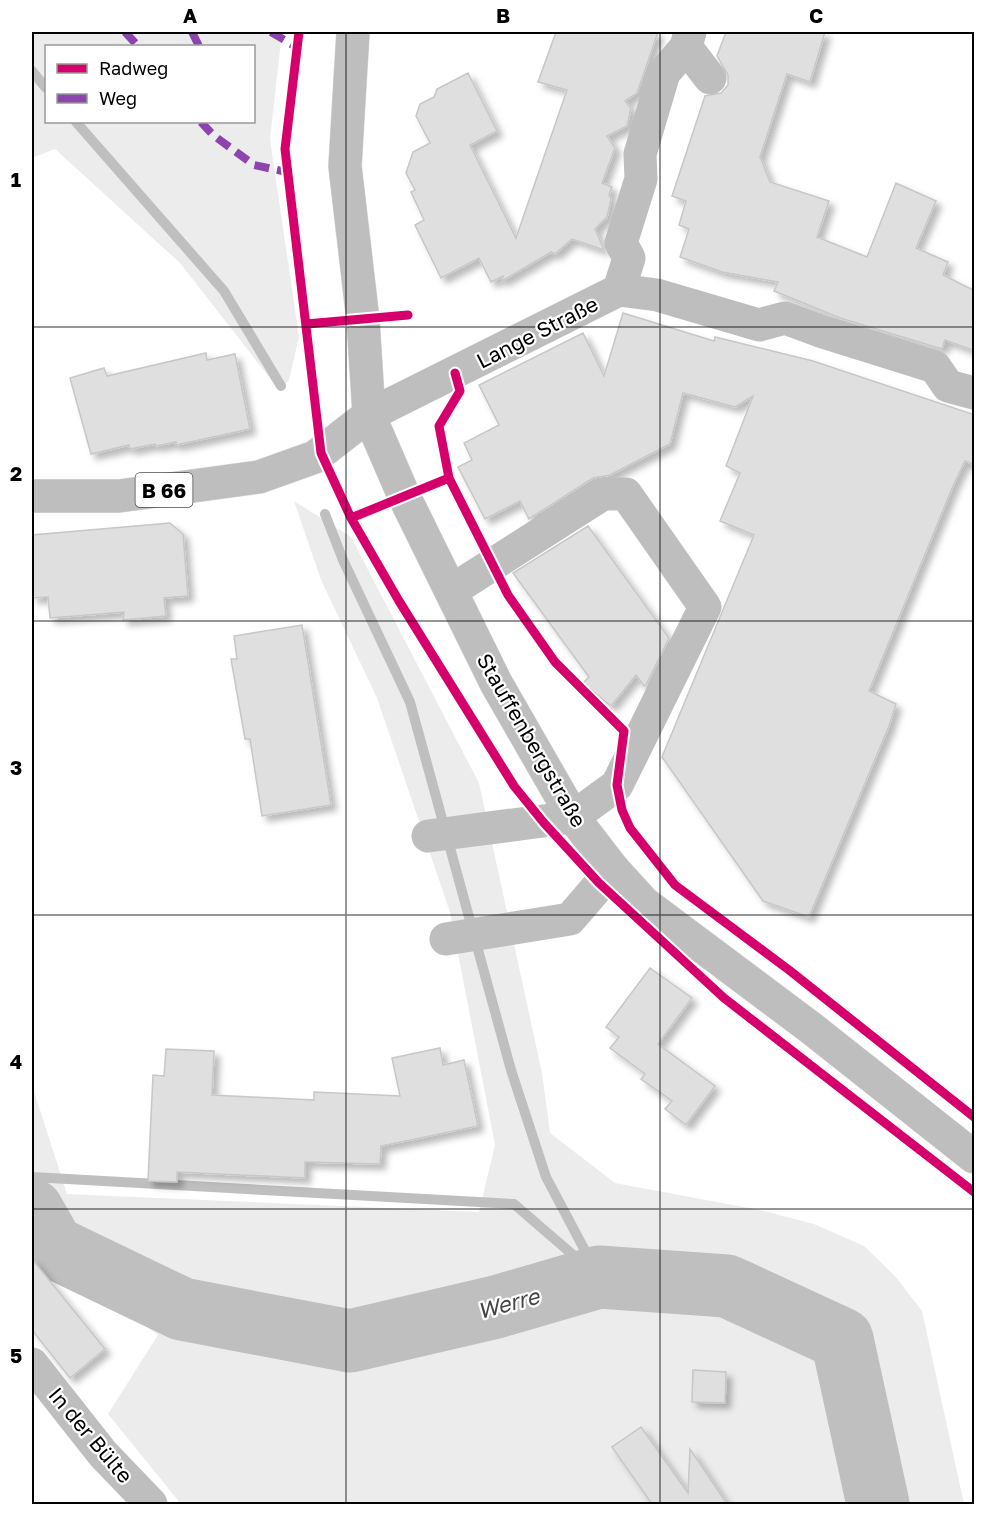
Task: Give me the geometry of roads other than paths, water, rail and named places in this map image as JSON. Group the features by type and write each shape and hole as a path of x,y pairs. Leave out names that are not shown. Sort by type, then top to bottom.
{"main road":[{"path":"353,32 345,166 363,320 369,416"},
{"path":"619,290 629,258 621,243 641,179 640,154 664,73 688,39 710,78"},
{"name":"Lange Straße","path":"32,496 119,496 259,477 305,461 369,416 472,357 619,290 699,302 759,325 785,318 862,349 934,367 948,386 975,393"},
{"name":"Stauffenbergstraße","path":"369,416 404,496 496,683 573,818 613,869 644,903 811,1028 975,1157"},
{"path":"428,836 573,818 617,785 705,607 626,494 603,494 451,591"},
{"path":"446,939 570,919 613,869"},
{"name":"In der Bülte","path":"32,1364 103,1454 151,1504"}],"waterway":[{"path":"32,71 45,87"},
{"path":"77,123 224,291 281,386"},
{"path":"325,514 343,560 410,702 511,1070 546,1177 599,1277"},
{"path":"32,1177 514,1204 594,1273"},
{"name":"Werre","path":"32,1210 53,1247 182,1309 350,1341 496,1307 599,1277 727,1286 842,1339 878,1504"}]}
